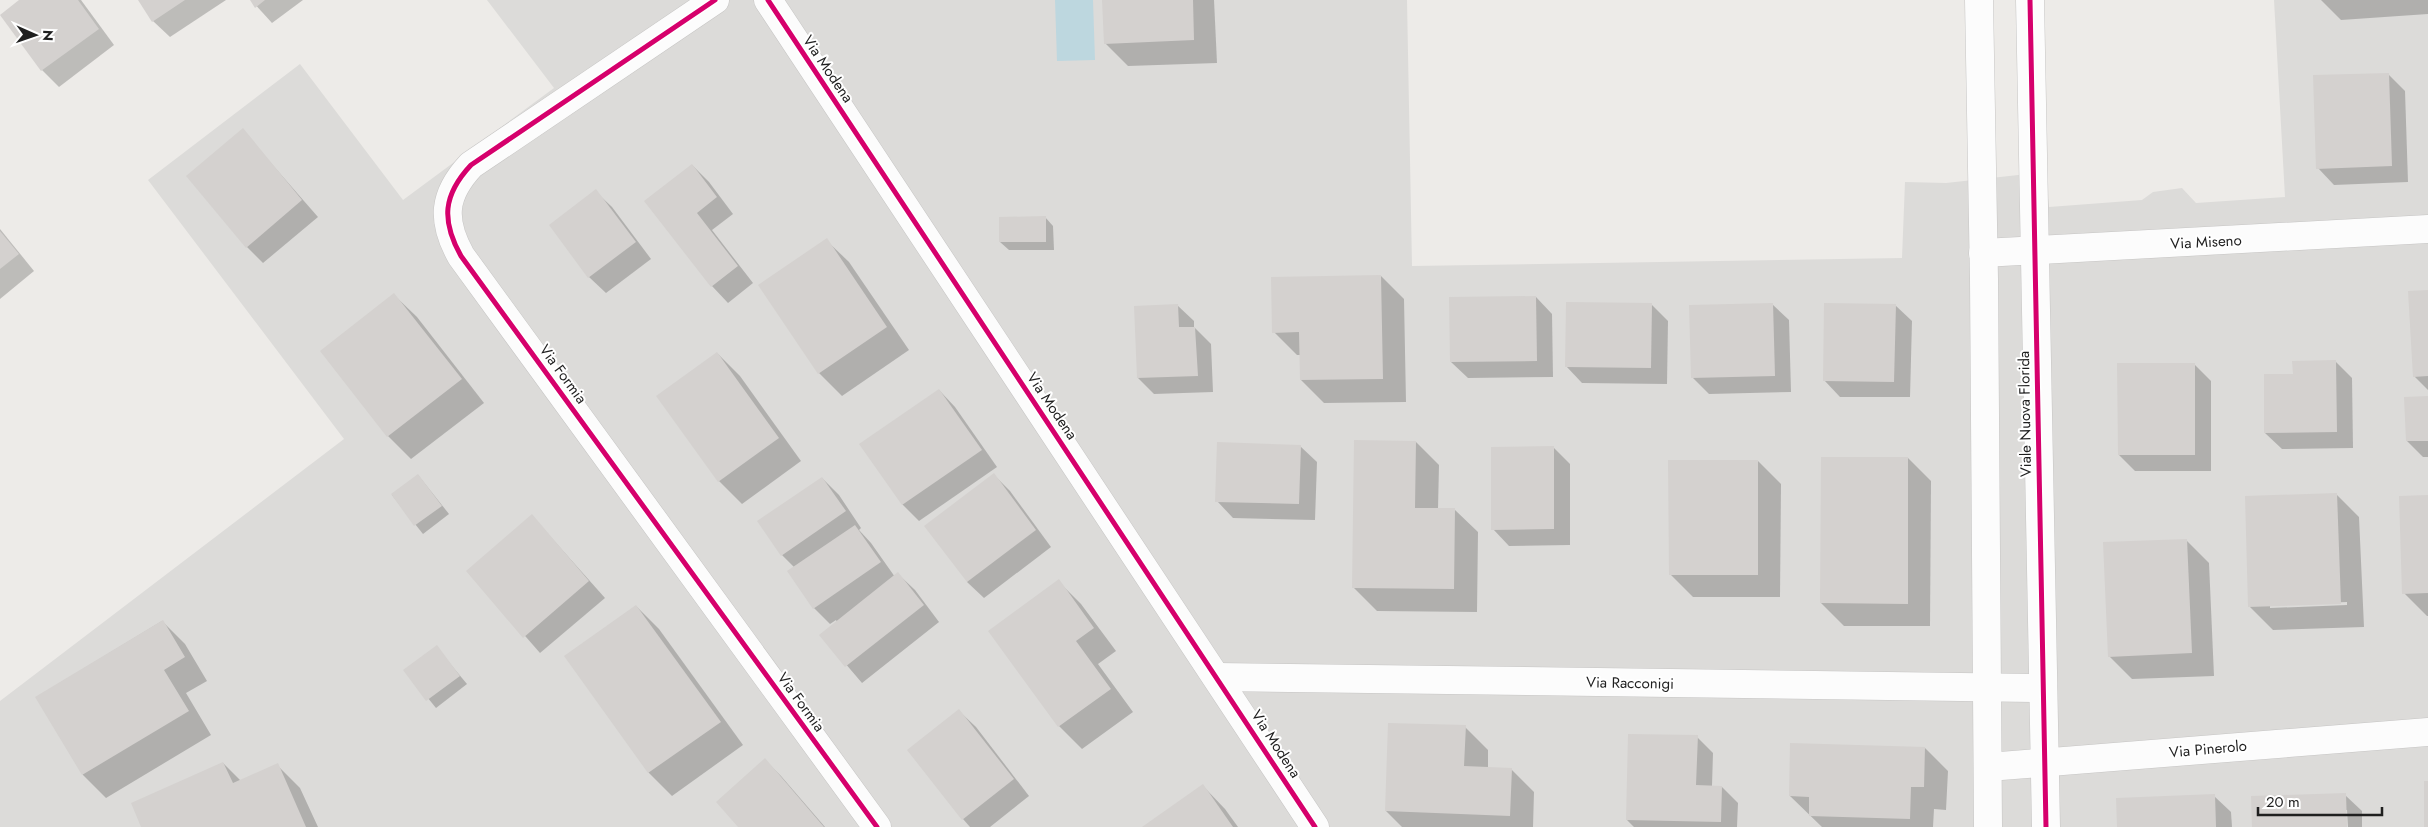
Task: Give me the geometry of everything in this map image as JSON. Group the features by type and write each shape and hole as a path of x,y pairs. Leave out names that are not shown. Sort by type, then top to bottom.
{"street":[{"name":"Via Formia","path":"715,0 471,165 462,175 451,195 448,208 448,229 461,256 877,827"},
{"name":"Via Modena","path":"768,0 1315,827"},
{"path":"1979,0 1988,827"},
{"name":"Viale Nuova Florida","path":"2030,0 2046,827"},
{"name":"Via Miseno","path":"1983,254 2428,229"},
{"name":"Via Racconigi","path":"1217,677 2043,688"},
{"name":"Via Pinerolo","path":"1988,767 2428,732"}],"shaded area":[{"path":"487,0 1407,0 1412,266 1902,258 1905,182 1946,183 2045,172 2049,207 2142,200 2153,192 2182,188 2196,203 2285,197 2274,0 2428,0 2428,827 0,827 0,701 344,439 148,180 300,64 403,200 554,88"}],"water":[{"path":"1055,0 1093,0 1095,60 1057,61"}],"building":[{"path":"19,0 78,0 99,29 41,71 0,15"},
{"path":"138,0 185,0 152,22"},
{"path":"250,0 265,0 255,8"},
{"path":"1102,0 1193,0 1194,40 1104,44"},
{"path":"2389,73 2392,166 2316,169 2313,75"},
{"path":"243,128 302,200 246,248 186,176"},
{"path":"692,164 717,197 697,213 738,266 711,287 644,201"},
{"path":"596,189 636,242 588,278 549,225"},
{"path":"1046,216 1046,242 999,242 999,217"},
{"path":"0,231 19,254 0,269"},
{"path":"827,238 887,327 818,374 758,285"},
{"path":"1381,275 1383,379 1300,380 1299,332 1272,333 1271,277"},
{"path":"2428,290 2428,376 2413,377 2408,291"},
{"path":"394,293 462,379 387,437 320,351"},
{"path":"1536,296 1537,361 1450,362 1449,297"},
{"path":"1566,302 1652,303 1651,368 1565,367"},
{"path":"1773,303 1775,376 1691,378 1689,305"},
{"path":"1824,303 1896,304 1894,382 1823,381"},
{"path":"1178,304 1179,327 1195,327 1198,376 1137,378 1134,306"},
{"path":"717,352 779,438 718,482 656,396"},
{"path":"2336,360 2337,432 2264,433 2264,374 2293,374 2292,361"},
{"path":"2117,363 2195,363 2195,455 2118,455"},
{"path":"939,389 982,450 902,505 859,444"},
{"path":"2428,396 2428,441 2406,441 2404,397"},
{"path":"1354,440 1416,441 1415,508 1455,508 1454,589 1352,588"},
{"path":"1217,442 1301,445 1299,504 1215,502"},
{"path":"1554,446 1554,529 1491,530 1491,447"},
{"path":"1821,457 1908,457 1908,604 1820,603"},
{"path":"1668,460 1758,460 1758,575 1669,575"},
{"path":"994,473 1036,530 967,582 924,526"},
{"path":"418,474 442,506 414,526 391,494"},
{"path":"822,477 846,511 781,556 757,521"},
{"path":"2337,493 2341,604 2248,607 2245,496"},
{"path":"2428,495 2428,593 2402,594 2399,496"},
{"path":"532,514 589,581 523,638 466,571"},
{"path":"855,525 881,562 813,609 787,571"},
{"path":"2187,539 2192,653 2108,657 2103,542"},
{"path":"898,572 924,605 845,667 819,635"},
{"path":"1059,579 1094,628 1076,641 1111,689 1058,727 988,631"},
{"path":"636,605 721,722 648,773 564,656"},
{"path":"163,620 185,657 164,670 189,711 82,775 35,697"},
{"path":"437,645 460,676 426,701 403,670"},
{"path":"959,709 1014,779 962,820 907,750"},
{"path":"1388,723 1466,725 1464,766 1512,768 1510,816 1385,811"},
{"path":"1628,734 1698,735 1696,785 1722,786 1721,822 1626,820"},
{"path":"1790,743 1925,747 1924,787 1911,787 1910,819 1809,816 1809,797 1789,796"},
{"path":"765,758 824,827 738,827 716,802"},
{"path":"223,762 233,783 278,763 306,827 141,827 131,803"},
{"path":"2424,781 2428,781 2428,827 2424,827"},
{"path":"1203,784 1233,827 1142,827"},
{"path":"2346,793 2347,827 2252,827 2251,796"},
{"path":"2215,794 2216,827 2117,827 2116,798"}],"cycle path":[{"path":"715,0 471,165 450,197 448,208 450,231 461,256 877,827"},
{"path":"768,0 1315,827"},
{"path":"2030,0 2046,827"}]}
